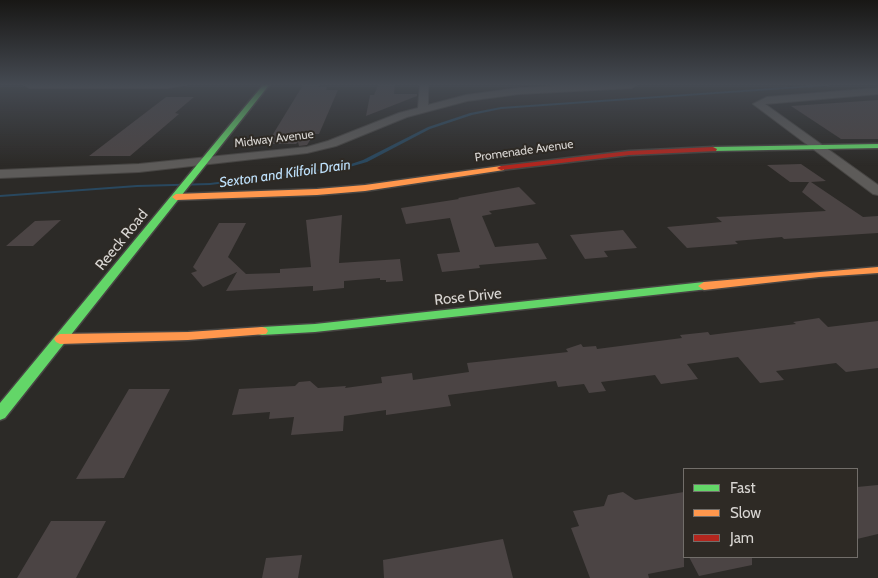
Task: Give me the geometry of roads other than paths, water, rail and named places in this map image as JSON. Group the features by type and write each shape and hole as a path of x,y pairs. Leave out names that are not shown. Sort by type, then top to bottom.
{"street":[{"name":"Reeck Road","path":"0,414 244,112"},
{"name":"Midway Avenue","path":"0,174 110,170 323,147 415,112"},
{"path":"766,112 878,191"},
{"name":"Promenade Avenue","path":"177,195 317,192 365,188 531,163 629,153 715,148 878,146"},
{"name":"Rose Drive","path":"60,339 188,336 315,328 819,274 878,270"}],"waterway":[{"name":"Sexton and Kilfoil Drain","path":"0,196 137,186 210,184 346,167 365,161 429,128 481,112"}]}
